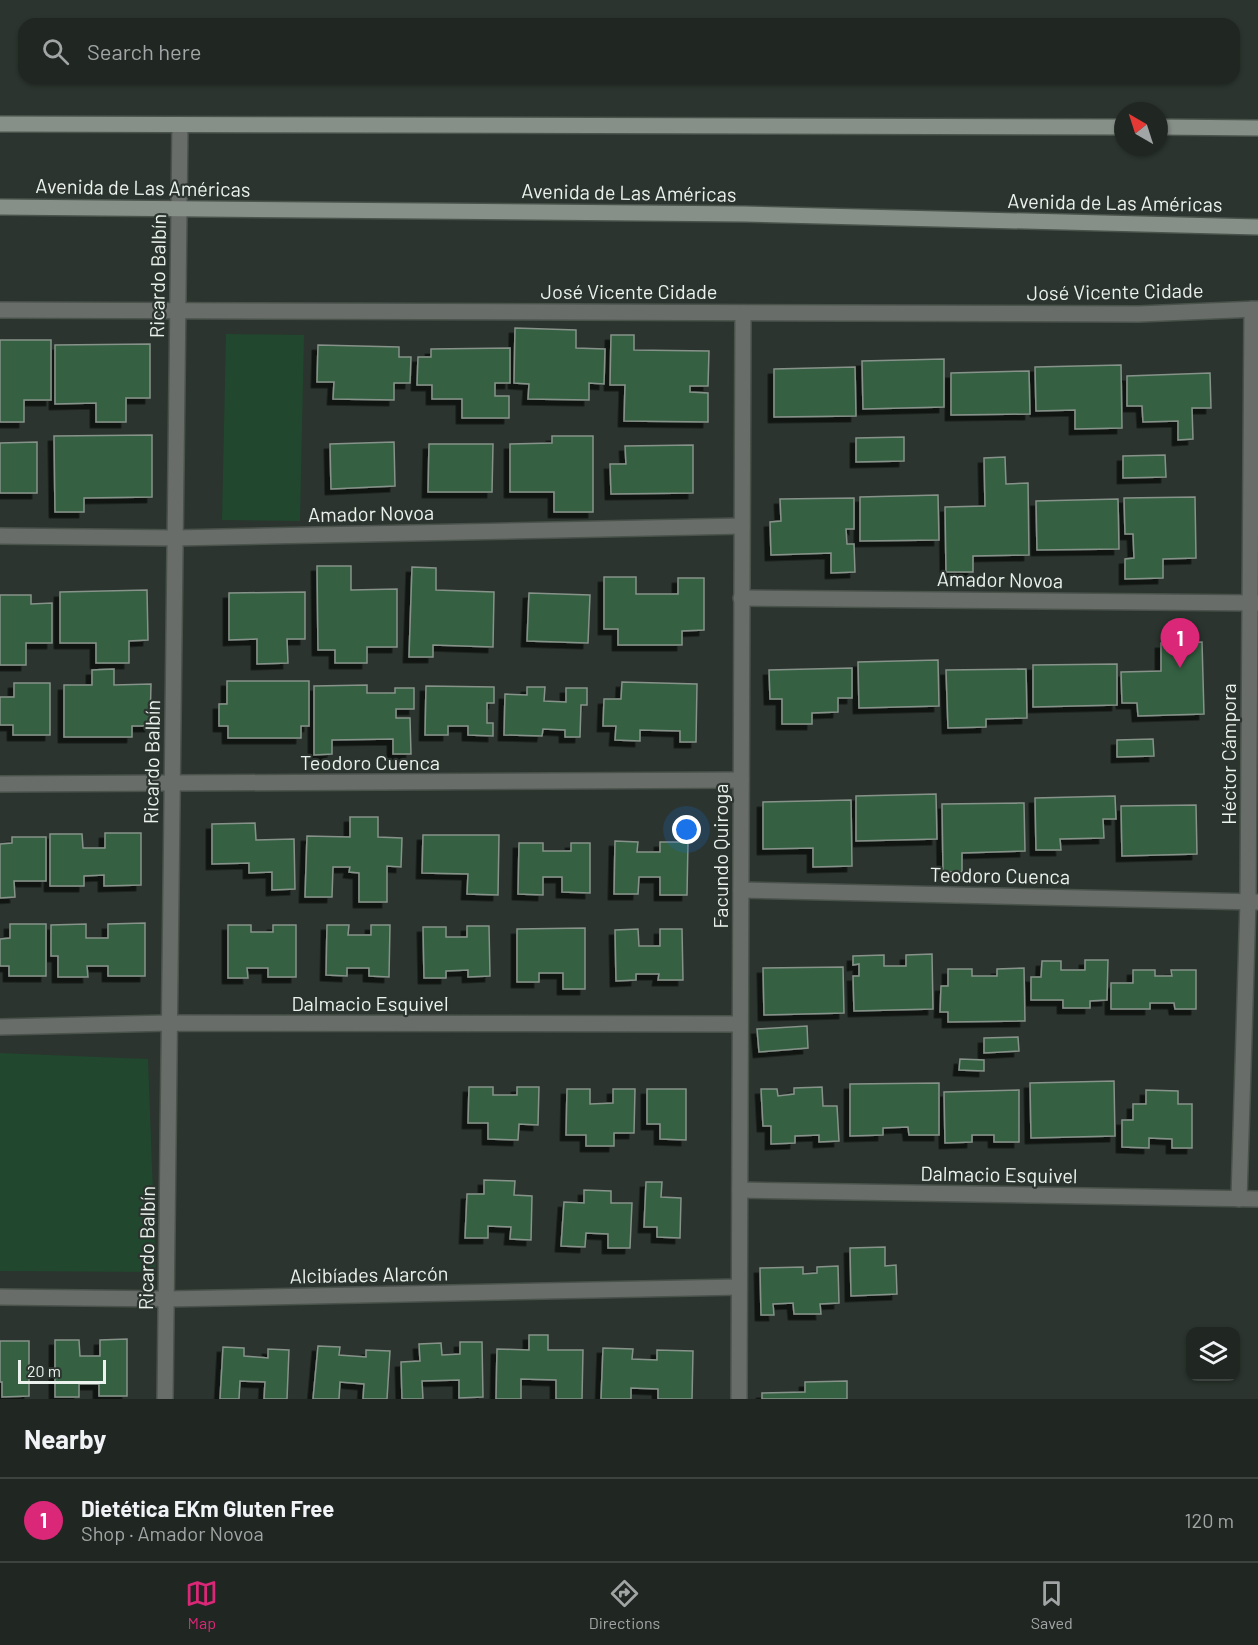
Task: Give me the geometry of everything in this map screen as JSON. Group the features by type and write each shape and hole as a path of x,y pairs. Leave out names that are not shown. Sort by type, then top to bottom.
{"main road":[{"path":"0,124 1114,127"},
{"path":"1168,127 1258,128"},
{"name":"Avenida de Las Américas","path":"0,207 745,214 1258,227"}],"street":[{"name":"Ricardo Balbín","path":"165,1399 180,124"},
{"name":"José Vicente Cidade","path":"0,310 1139,314 1255,309"},
{"name":"Héctor Cámpora","path":"1239,1199 1253,902 1255,309"},
{"name":"Facundo Quiroga","path":"739,1399 742,313"},
{"name":"Amador Novoa","path":"0,536 175,538 742,526"},
{"name":"Amador Novoa","path":"741,598 1254,603"},
{"name":"Teodoro Cuenca","path":"0,784 741,780"},
{"name":"Teodoro Cuenca","path":"741,890 1253,902"},
{"name":"Dalmacio Esquivel","path":"0,1027 169,1023 740,1024"},
{"name":"Dalmacio Esquivel","path":"740,1190 1258,1199"},
{"name":"Alcibíades Alarcón","path":"0,1297 167,1299 739,1287"}],"green space":[{"path":"226,334 304,335 300,521 222,520"},
{"path":"0,1053 148,1059 156,1272 0,1271"}],"building":[{"path":"515,328 576,330 576,348 605,349 604,384 589,383 589,400 528,399 529,384 514,383"},
{"path":"611,335 634,335 634,350 709,351 708,386 690,386 690,392 708,393 708,422 624,421 625,385 610,385"},
{"path":"0,340 51,340 51,400 24,400 24,422 0,422"},
{"path":"150,344 150,398 126,398 126,422 96,422 96,403 55,404 55,345"},
{"path":"318,345 399,347 399,357 411,357 410,383 394,383 394,400 333,399 334,382 317,382"},
{"path":"510,348 510,383 495,383 495,396 509,396 509,418 462,418 462,399 432,399 432,385 417,385 418,357 431,357 431,349"},
{"path":"944,359 944,407 863,409 862,361"},
{"path":"1121,365 1122,428 1075,429 1075,410 1036,411 1035,367"},
{"path":"855,367 856,416 774,417 774,369"},
{"path":"1029,371 1030,414 951,415 951,373"},
{"path":"1210,373 1211,408 1192,408 1193,439 1178,440 1178,421 1143,422 1142,406 1127,406 1127,376"},
{"path":"152,435 152,497 84,498 84,512 55,512 54,436"},
{"path":"552,436 593,436 593,512 554,512 554,492 510,492 510,444 552,443"},
{"path":"904,437 904,461 856,462 856,438"},
{"path":"37,442 37,493 0,493 0,443"},
{"path":"394,442 395,486 331,489 330,444"},
{"path":"429,444 493,444 492,492 428,492"},
{"path":"693,445 693,493 611,494 610,464 626,464 625,446"},
{"path":"1165,455 1166,477 1123,478 1123,456"},
{"path":"1005,457 1006,484 1028,483 1029,555 973,556 973,572 946,572 945,507 985,506 984,458"},
{"path":"938,495 939,540 860,541 860,497"},
{"path":"1195,497 1196,558 1163,559 1163,578 1125,579 1125,559 1134,558 1133,534 1125,534 1124,498"},
{"path":"854,498 854,529 846,529 847,544 854,544 855,572 831,573 831,553 771,555 770,522 781,521 780,499"},
{"path":"1118,499 1119,549 1037,550 1036,501"},
{"path":"317,566 351,566 351,590 397,589 397,647 367,647 367,663 335,663 335,650 318,650"},
{"path":"412,567 436,568 436,590 494,592 493,647 433,645 433,657 409,657"},
{"path":"604,577 636,577 636,594 678,594 678,578 704,578 704,630 682,631 682,645 618,645 618,629 604,629"},
{"path":"147,590 148,640 129,641 129,663 96,663 96,643 60,643 60,592"},
{"path":"305,592 305,639 287,639 288,663 257,664 257,639 229,640 229,593"},
{"path":"529,593 590,595 588,643 527,641"},
{"path":"0,595 31,595 31,604 52,603 52,643 26,643 26,665 0,665"},
{"path":"1202,642 1204,714 1138,716 1137,703 1122,703 1121,672 1161,671 1161,643"},
{"path":"938,660 939,706 859,708 858,662"},
{"path":"1117,664 1117,705 1033,707 1033,665"},
{"path":"852,668 852,698 838,698 838,712 812,713 812,724 782,724 782,699 770,699 769,670"},
{"path":"114,669 114,685 151,684 150,726 132,726 132,737 64,737 64,685 92,685 92,670"},
{"path":"1026,669 1027,718 986,719 986,727 948,728 946,670"},
{"path":"227,681 309,681 309,726 301,726 301,738 228,738 228,726 219,726 219,704 227,704"},
{"path":"622,682 697,684 696,742 680,742 680,731 640,730 640,741 615,740 616,726 603,726 604,699 621,699"},
{"path":"14,683 50,683 50,735 13,735 13,725 0,725 0,697 14,697"},
{"path":"367,685 367,693 395,693 395,688 414,688 414,709 396,709 396,718 410,718 411,754 393,754 393,739 332,740 332,754 314,755 314,686"},
{"path":"426,686 494,687 494,703 487,703 487,723 493,723 493,736 468,735 468,726 448,726 448,735 425,735"},
{"path":"527,687 545,687 544,701 566,702 566,688 587,688 587,705 581,705 580,737 565,737 565,730 543,729 542,736 504,735 505,694 527,695"},
{"path":"1153,739 1154,756 1117,757 1117,740"},
{"path":"936,794 937,839 856,841 856,796"},
{"path":"1115,796 1116,819 1103,819 1104,838 1060,839 1061,850 1036,850 1035,798"},
{"path":"851,800 852,866 813,867 813,848 763,849 763,802"},
{"path":"1024,803 1025,851 962,853 962,872 943,872 942,804"},
{"path":"1196,805 1197,854 1122,856 1121,806"},
{"path":"350,817 378,817 378,837 402,838 401,867 387,866 387,902 359,902 359,873 349,872 350,867 333,867 332,897 305,897 307,836 350,837"},
{"path":"255,823 256,840 294,839 295,889 272,890 272,872 249,873 249,863 212,864 212,824"},
{"path":"105,833 141,833 141,885 104,886 104,875 84,876 84,886 50,886 50,834 82,834 83,848 105,848"},
{"path":"423,835 499,835 498,895 467,894 468,874 422,873"},
{"path":"12,837 46,837 46,881 14,881 15,897 0,898 0,844 12,843"},
{"path":"615,841 638,842 637,852 660,852 660,842 688,842 687,895 660,895 660,877 639,877 638,894 614,894"},
{"path":"519,843 543,843 543,851 571,851 571,843 590,843 590,893 562,892 562,877 543,877 543,895 518,894"},
{"path":"145,923 145,976 108,976 108,966 87,966 88,977 58,977 58,956 51,956 51,925 86,924 86,938 108,938 108,924"},
{"path":"10,924 46,924 46,976 9,976 9,966 0,966 0,939 10,938"},
{"path":"228,925 251,925 251,932 273,932 273,925 296,925 296,977 268,977 268,968 247,968 248,978 228,978"},
{"path":"327,925 349,925 348,935 371,935 371,925 390,925 389,977 369,976 369,968 347,968 347,976 326,975"},
{"path":"467,926 489,926 490,976 468,977 468,970 446,971 446,978 424,978 423,927 446,927 446,937 467,937"},
{"path":"585,928 585,989 563,989 563,973 539,973 539,982 517,982 517,929"},
{"path":"638,929 639,946 660,946 660,929 682,929 683,980 658,980 659,974 636,974 636,980 616,981 615,930"},
{"path":"932,954 933,1009 854,1011 853,976 859,976 859,964 853,965 853,956 884,955 884,966 906,966 906,955"},
{"path":"1085,960 1108,960 1107,1000 1090,1001 1090,1008 1063,1008 1063,1000 1031,1000 1031,977 1041,977 1042,961 1061,961 1061,970 1085,970"},
{"path":"843,967 844,1013 764,1015 763,968"},
{"path":"1024,968 1025,1021 948,1022 948,1012 940,1012 941,986 948,986 948,969 972,969 972,976 997,976 997,969"},
{"path":"1133,970 1155,970 1155,976 1172,976 1171,970 1196,970 1196,1009 1175,1009 1174,1003 1150,1003 1150,1009 1111,1009 1111,983 1133,983"},
{"path":"807,1026 808,1048 759,1052 757,1029"},
{"path":"1018,1037 1019,1051 984,1053 984,1038"},
{"path":"960,1059 984,1060 984,1071 959,1070"},
{"path":"1114,1081 1115,1136 1031,1138 1030,1083"},
{"path":"939,1083 939,1135 909,1135 908,1127 883,1128 883,1135 850,1136 850,1084"},
{"path":"469,1087 493,1087 493,1095 517,1095 517,1087 539,1087 538,1125 519,1124 518,1140 488,1139 488,1123 468,1123"},
{"path":"822,1087 823,1106 837,1106 839,1141 819,1142 819,1135 795,1136 795,1143 771,1144 771,1126 763,1126 761,1089 777,1089 778,1096 794,1094 794,1088"},
{"path":"567,1089 590,1089 590,1104 613,1103 613,1089 635,1089 634,1133 614,1133 614,1146 586,1146 586,1135 566,1135"},
{"path":"647,1089 686,1089 686,1140 660,1139 660,1124 647,1124"},
{"path":"1019,1090 1019,1142 994,1142 994,1135 972,1135 972,1142 945,1143 944,1092"},
{"path":"1146,1090 1178,1091 1178,1104 1192,1104 1192,1148 1172,1148 1172,1139 1149,1138 1149,1148 1122,1147 1122,1120 1133,1120 1133,1104 1146,1104"},
{"path":"484,1180 515,1181 514,1195 532,1196 531,1240 510,1239 511,1227 488,1226 488,1238 465,1238 467,1194 484,1194"},
{"path":"646,1182 662,1182 661,1197 681,1198 680,1238 657,1237 657,1227 644,1227"},
{"path":"584,1190 611,1191 611,1203 632,1203 630,1248 608,1248 608,1234 586,1233 585,1247 561,1246 564,1202 584,1203"},
{"path":"885,1247 885,1266 896,1265 897,1294 851,1296 850,1248"},
{"path":"838,1266 839,1303 820,1304 821,1314 794,1314 793,1303 773,1304 774,1315 761,1315 760,1268 803,1267 803,1274 817,1273 817,1267"},
{"path":"529,1335 548,1335 548,1350 583,1350 582,1399 556,1399 556,1380 521,1379 521,1399 496,1399 497,1349 529,1350"},
{"path":"127,1339 127,1396 99,1396 99,1384 79,1384 79,1397 55,1397 55,1340 79,1340 80,1356 100,1356 100,1340"},
{"path":"0,1341 29,1341 29,1396 2,1397"},
{"path":"460,1342 482,1342 483,1397 459,1398 459,1380 422,1381 423,1399 402,1399 401,1362 420,1361 419,1344 441,1343 442,1355 460,1354"},
{"path":"318,1346 340,1347 339,1355 366,1357 366,1350 390,1351 387,1399 363,1399 364,1384 340,1382 339,1399 313,1399"},
{"path":"223,1347 244,1348 244,1356 268,1358 268,1349 289,1350 287,1399 264,1399 265,1382 240,1381 239,1399 220,1399"},
{"path":"603,1348 633,1349 632,1359 657,1360 657,1350 693,1351 692,1399 658,1399 658,1389 631,1388 631,1399 601,1399"},
{"path":"847,1381 847,1399 762,1399 762,1393 805,1392 805,1382"}],"place":[{"name":"Dietética EKm Gluten Free","path":"1180,668"}]}
